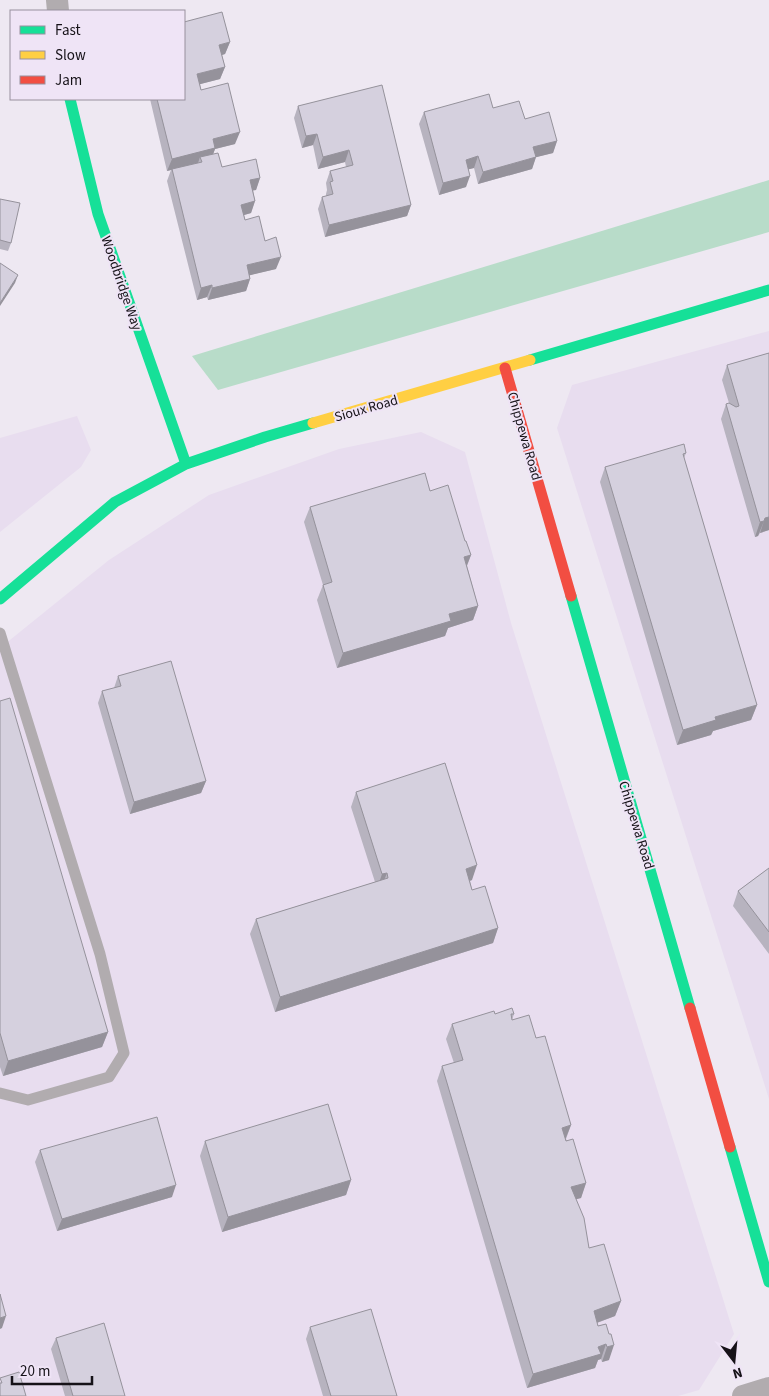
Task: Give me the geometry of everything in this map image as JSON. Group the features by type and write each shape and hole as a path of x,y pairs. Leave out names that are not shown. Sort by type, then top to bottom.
{"street":[{"name":"Woodbridge Way","path":"70,100 98,214 186,464"},
{"name":"Sioux Road","path":"0,599 115,502 186,464 265,437 769,290"},
{"name":"Chippewa Road","path":"505,368 769,1282"},
{"path":"743,1396 769,1388"}],"lane":[{"path":"0,633 100,954 124,1053 109,1077 28,1100 0,1093"}],"shaded area":[{"path":"769,331 769,1099 557,428 572,385"},
{"path":"77,416 91,450 81,467 0,532 0,438"},
{"path":"421,432 465,452 511,623 734,1334 699,1390 678,1396 0,1396 0,648 109,560 209,495 339,449"}],"green space":[{"path":"769,180 769,232 218,390 192,356"}],"building":[{"path":"222,12 230,42 219,45 225,67 197,74 201,90 228,83 240,132 213,139 215,148 172,159 157,100 185,100 185,22"},
{"path":"382,85 411,205 329,225 322,197 333,194 330,182 333,181 330,171 353,165 349,150 323,157 317,134 306,136 298,106"},
{"path":"489,94 493,108 519,101 525,119 549,112 557,141 533,147 536,157 483,172 478,156 466,160 470,176 443,183 424,112"},
{"path":"218,153 222,167 256,159 260,178 250,180 255,201 241,205 245,220 259,216 265,241 276,237 281,257 247,265 250,279 212,288 212,285 201,288 172,169 202,162 200,157"},
{"path":"0,199 20,203 11,243 0,240"},
{"path":"0,263 18,275 0,303"},
{"path":"769,353 769,517 760,522 726,404 739,406 727,365"},
{"path":"684,444 686,453 683,454 757,705 715,717 716,720 683,730 605,467"},
{"path":"425,473 430,491 448,485 471,555 464,557 478,606 449,614 451,621 343,653 323,585 332,582 310,507"},
{"path":"171,661 206,781 134,802 102,691 121,686 118,676"},
{"path":"10,698 108,1032 8,1061 0,1033 0,701"},
{"path":"445,763 477,865 466,869 472,890 485,886 498,928 280,997 256,919 388,878 387,873 382,874 356,792"},
{"path":"769,868 769,932 738,891"},
{"path":"512,1008 514,1014 511,1014 512,1020 529,1015 536,1038 545,1036 571,1125 562,1128 566,1141 573,1139 586,1183 571,1187 584,1218 589,1248 604,1244 621,1301 594,1311 598,1326 606,1324 614,1345 607,1347 606,1344 598,1347 601,1354 533,1374 442,1066 463,1060 452,1024 494,1011 495,1014"},
{"path":"328,1104 351,1180 228,1217 205,1141"},
{"path":"157,1117 176,1185 62,1219 40,1150"},
{"path":"0,1294 6,1316 0,1318"},
{"path":"371,1309 397,1396 331,1396 310,1327"},
{"path":"104,1323 125,1396 73,1396 56,1338"},
{"path":"19,1372 26,1396 0,1396 0,1383 2,1383 0,1378"}],"traffic: fast":[{"path":"70,100 98,214 186,464"},
{"path":"530,360 769,290"},
{"path":"0,599 115,502 186,464 313,423"},
{"path":"571,596 690,1008"},
{"path":"730,1147 769,1282"}],"traffic: slow":[{"path":"313,423 530,360"}],"traffic: jam":[{"path":"505,368 571,596"},
{"path":"690,1008 730,1147"}]}
